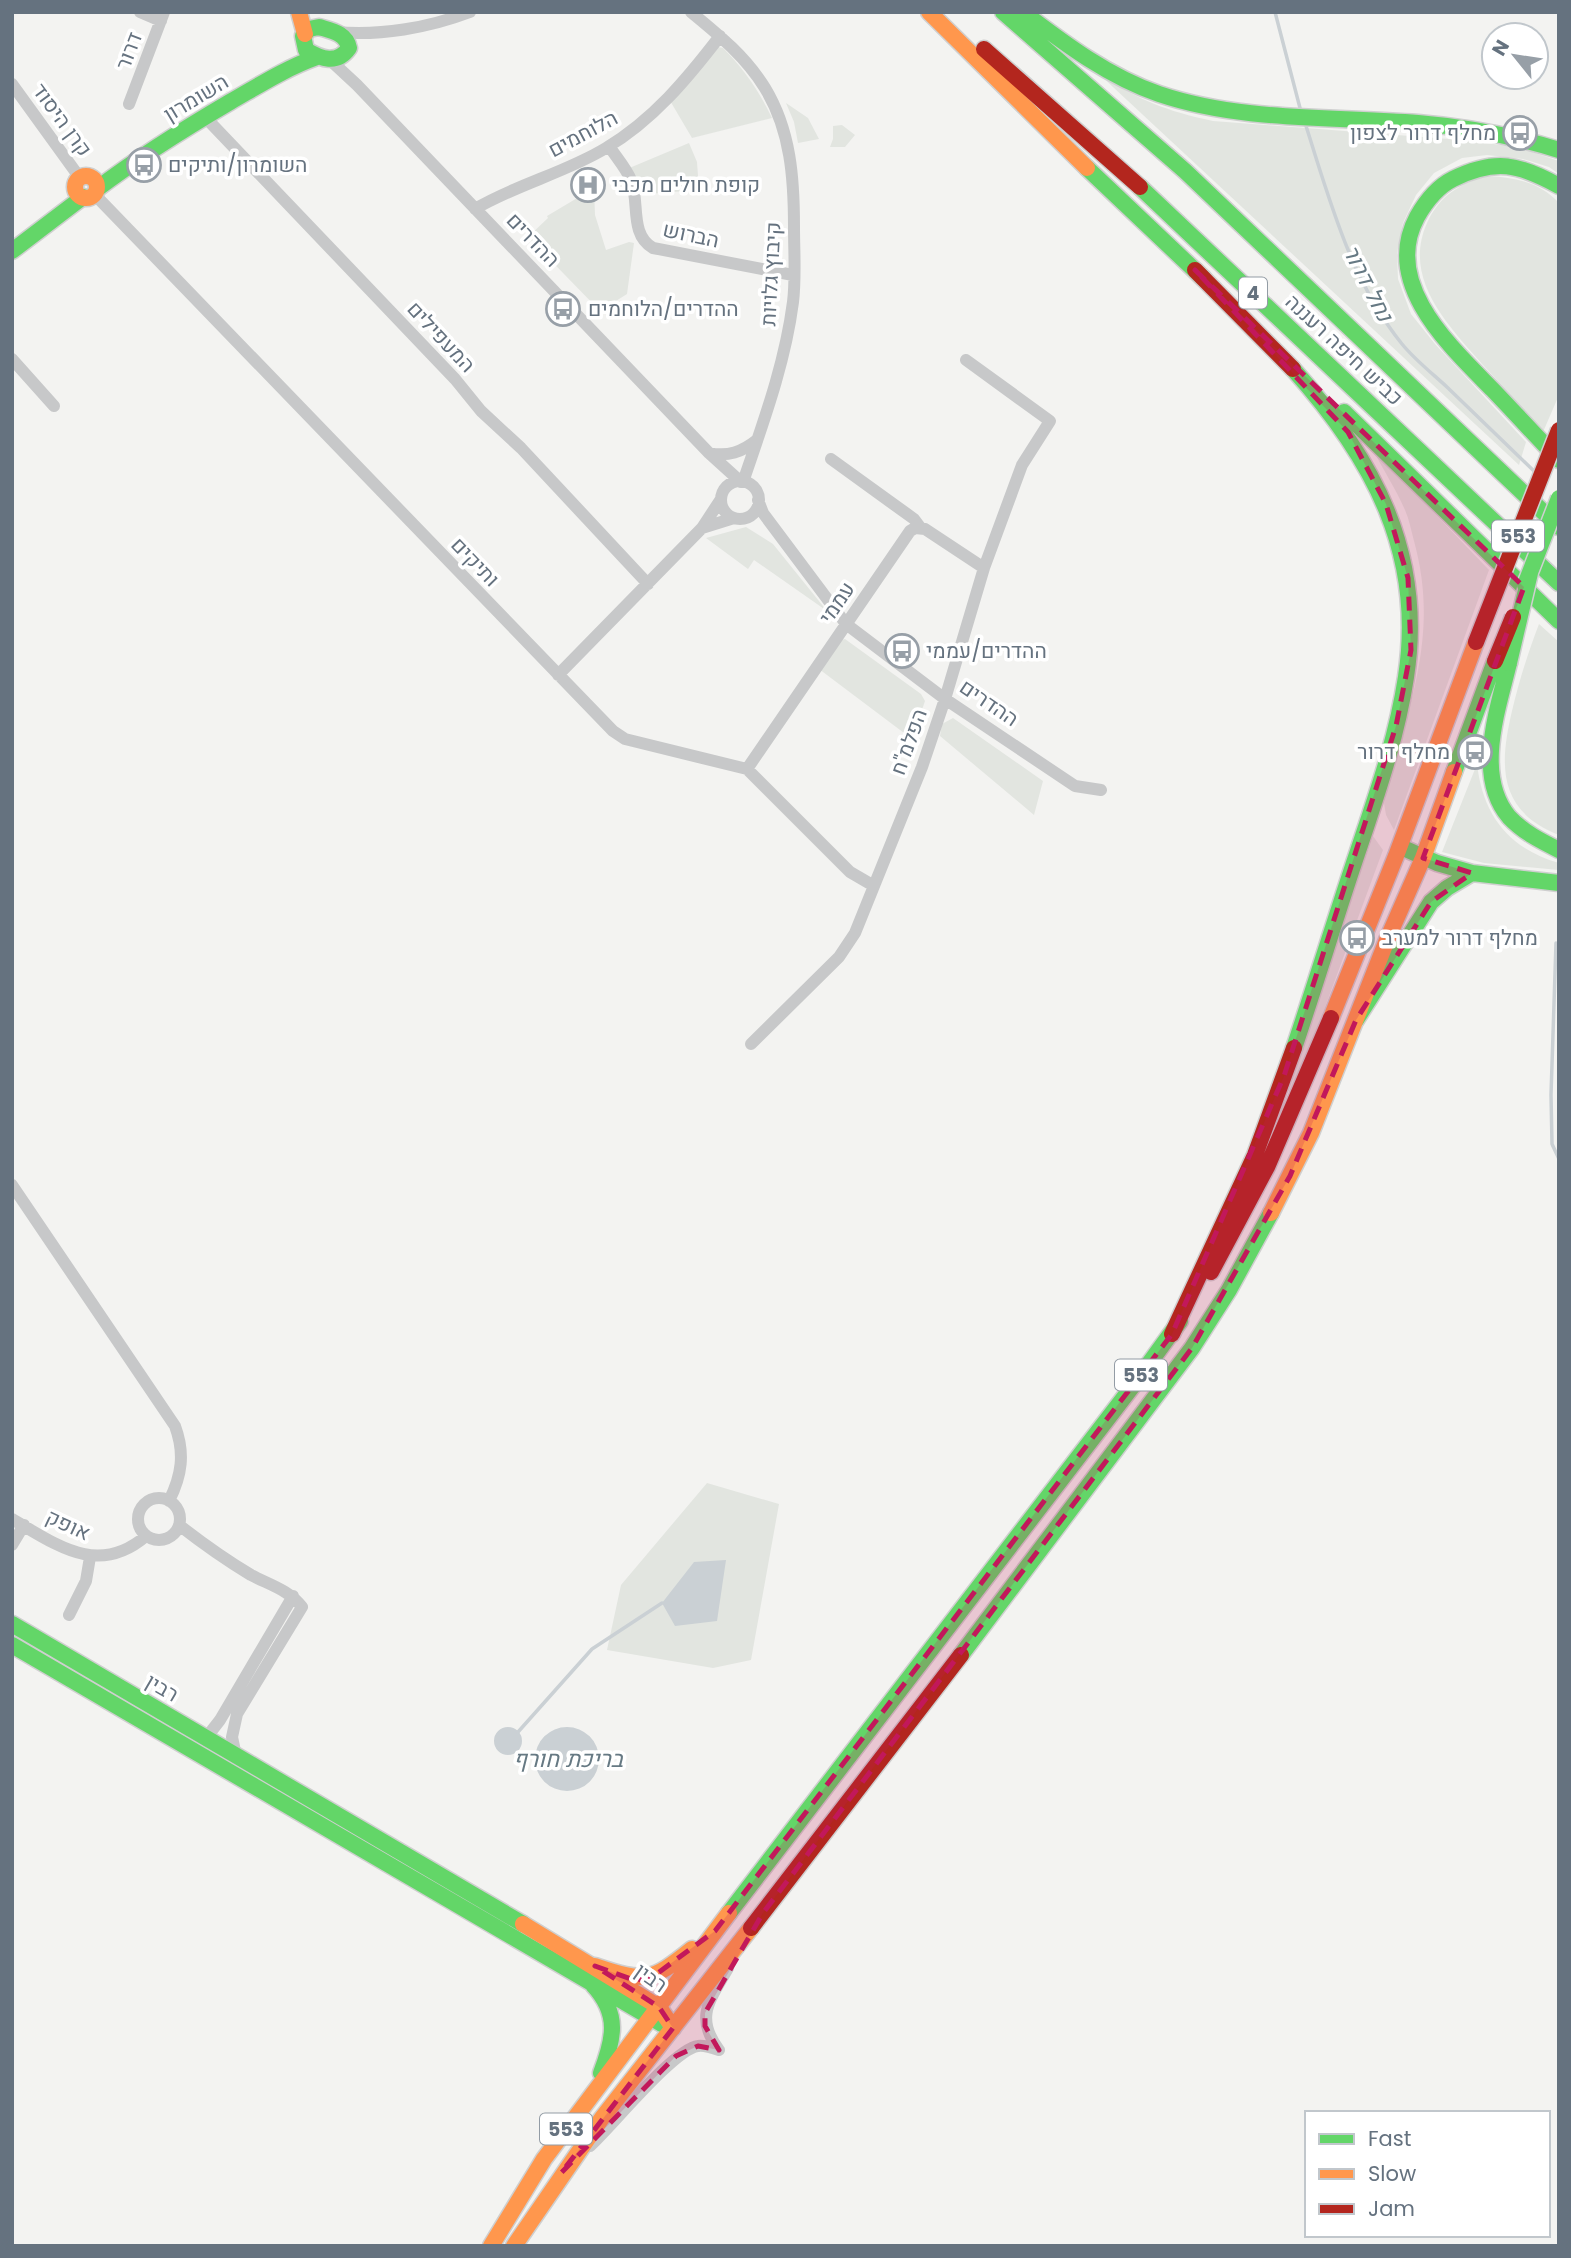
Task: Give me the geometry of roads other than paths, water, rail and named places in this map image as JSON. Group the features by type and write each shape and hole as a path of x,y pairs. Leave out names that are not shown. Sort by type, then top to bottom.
{"main road":[{"path":"301,12 347,39 348,51 338,60 314,50 301,12"},
{"path":"929,12 1111,192 1396,461 1559,621"},
{"name":"כביש חיפה רעננה","path":"939,12 1122,170 1559,583"},
{"name":"כביש חיפה רעננה","path":"1003,12 1185,171 1559,527"},
{"path":"1023,12 1076,52 1153,91 1178,100 1251,114 1461,128 1496,133 1559,150"},
{"path":"314,50 309,29 328,30"},
{"name":"השומרון","path":"12,251 57,218 86,188 277,75 314,50"},
{"path":"1559,186 1527,169 1498,166 1474,168 1453,177 1434,191 1422,207 1408,245 1414,288 1435,328 1559,460"},
{"path":"1172,1334 1243,1180 1284,1076 1384,766 1405,689 1412,626 1408,578 1399,540 1386,504 1348,432 1319,396 1195,271"},
{"name":"553","path":"491,2246 544,2159 594,2090 1172,1334 1241,1220 1283,1133 1401,847 1476,642 1559,430"},
{"name":"553","path":"514,2246 561,2173 763,1913 1192,1348 1230,1290 1290,1177 1316,1121 1387,940 1502,662 1530,573 1559,498"},
{"path":"1502,662 1490,764 1498,800 1508,817 1524,832 1559,850"},
{"path":"1401,847 1423,858 1472,873 1559,883"},
{"path":"1356,1020 1431,902 1447,888 1472,873"},
{"name":"רבין","path":"12,1624 595,1966 673,2028"},
{"name":"רבין","path":"12,1645 593,1985 655,2013"},
{"path":"595,1966 634,1980 651,1978 715,1931"},
{"path":"593,1985 608,2000 612,2034 608,2056 594,2090"}],"street":[{"path":"140,12 163,16"},
{"path":"328,30 351,33 393,30 440,23 470,12"},
{"name":"קיבוץ גלויות","path":"691,12 732,46 755,74 778,113 793,178 793,298 784,353 742,482"},
{"name":"דרור","path":"129,104 163,16"},
{"path":"348,51 359,41 393,30"},
{"name":"הלוחמים","path":"475,209 609,146 643,121 677,90 720,36"},
{"name":"ההדרים","path":"314,50 357,85 708,453 742,482"},
{"name":"ההדרים","path":"348,51 349,68 357,85"},
{"name":"קרן היסוד","path":"12,84 86,188"},
{"name":"המעפילים","path":"205,117 648,584"},
{"name":"הברוש","path":"609,146 631,178 638,229 648,245 793,275"},
{"name":"ותיקים","path":"86,188 619,736 747,769"},
{"path":"12,359 54,406"},
{"name":"הפלמ\"ח","path":"751,1044 839,957 855,933 922,767 984,568 1023,465 1050,422 966,360"},
{"path":"708,453 730,454 749,447 757,440"},
{"name":"ההדרים","path":"708,453 722,474 723,494"},
{"path":"831,459 914,519 920,527 984,568"},
{"path":"558,675 702,528 732,483 742,482 752,486 758,500 755,511 746,518 702,528"},
{"path":"723,494 724,511 737,519"},
{"name":"ההדרים","path":"758,500 763,513 846,624 945,699 1075,786 1101,790"},
{"name":"ההדרים","path":"737,519 760,524 782,538"},
{"name":"עממי","path":"747,769 910,531 920,527"},
{"path":"747,769 850,872 874,886"},
{"path":"12,1185 174,1426 181,1443 181,1469 169,1501"},
{"path":"153,1499 169,1501 179,1514 175,1530 156,1540 146,1536 138,1525 141,1509 153,1499"},
{"path":"12,1545 18,1522"},
{"name":"אופק","path":"18,1522 68,1550 90,1557 126,1549 146,1536"},
{"path":"175,1530 302,1607 237,1714 232,1737 236,1756"},
{"path":"69,1615 86,1581 90,1557"},
{"path":"206,1738 220,1720 291,1600"},
{"path":"561,2173 611,2127 676,2056 698,2046 719,2050 705,2026 705,2013 727,1970 763,1913"}],"water":[{"path":"726,1560 717,1621 675,1626 662,1603 694,1562"},
{"path":"508,1727 518,1731 522,1741 518,1751 508,1755 498,1751 494,1741 498,1731"},
{"name":"בריכת חורף","path":"561,1727 573,1727 590,1736 597,1747 597,1771 590,1782 573,1791 561,1791 549,1786 540,1777 535,1765 535,1753 540,1741 549,1732"}],"waterway":[{"name":"נחל דרור","path":"1275,12 1300,108"},
{"name":"נחל דרור","path":"1306,126 1344,240 1384,320 1413,356 1536,473"},
{"name":"נחל דרור","path":"1556,943 1551,1095 1552,1144 1559,1159"},
{"path":"518,1732 592,1649 662,1603"}],"place":[{"name":"מחלף דרור לצפון","path":"1520,133"},
{"name":"השומרון/ותיקים","path":"144,165"},
{"name":"קופת חולים מכבי","path":"588,185"},
{"name":"ההדרים/הלוחמים","path":"563,309"},
{"name":"ההדרים/עממי","path":"902,651"},
{"name":"מחלף דרור","path":"1475,752"},
{"name":"מחלף דרור למערב","path":"1357,938"}]}
